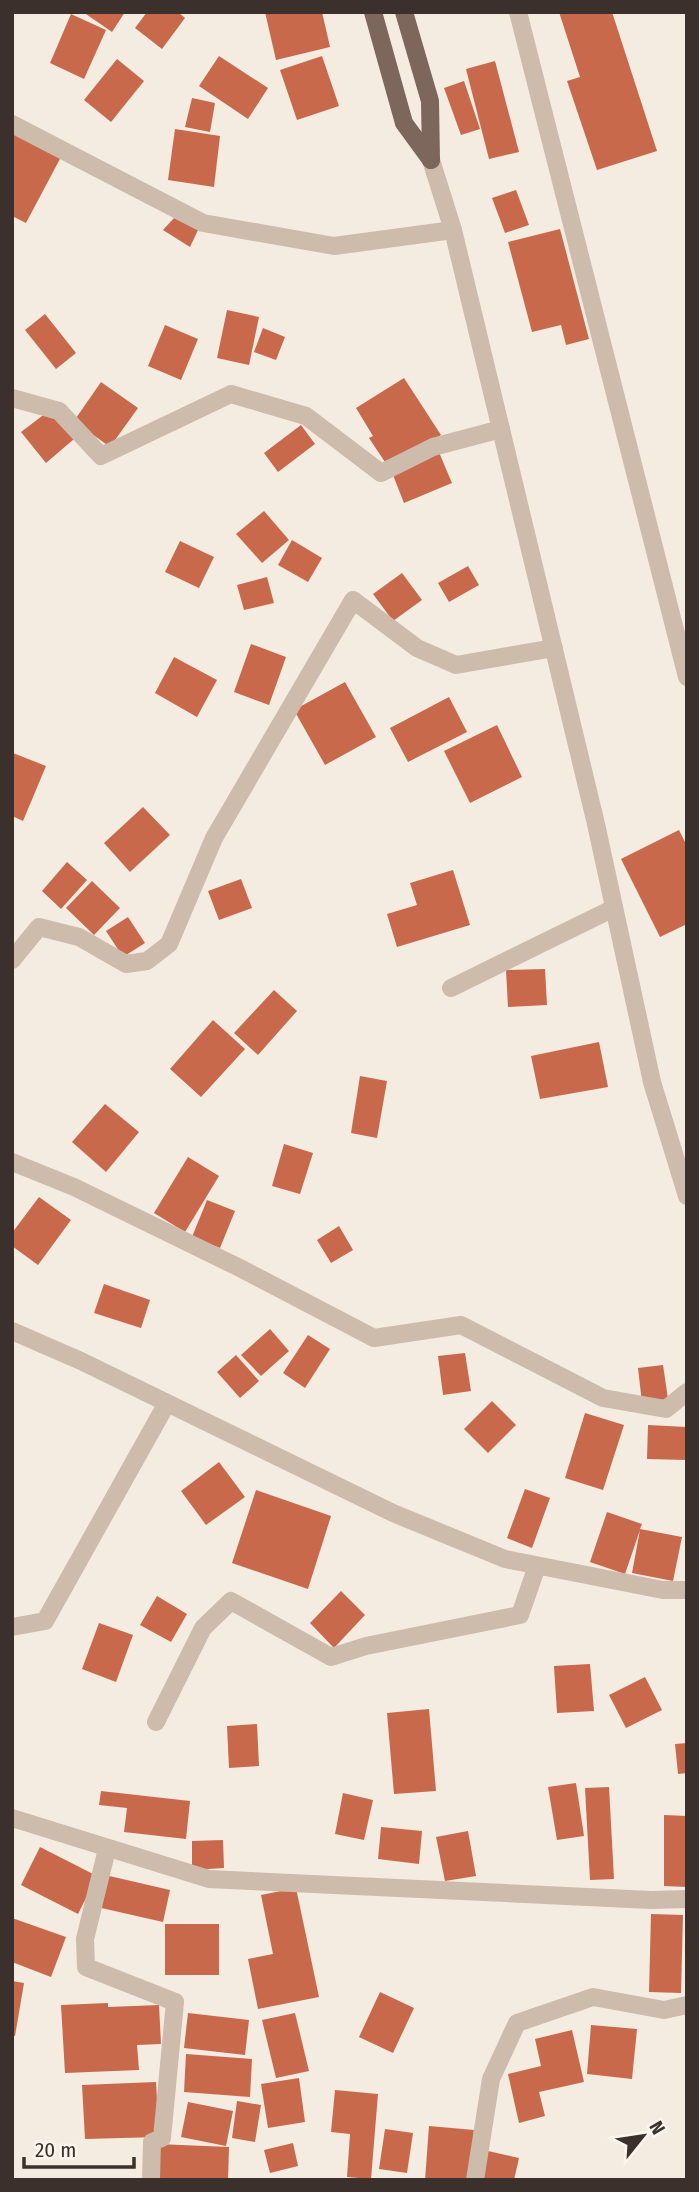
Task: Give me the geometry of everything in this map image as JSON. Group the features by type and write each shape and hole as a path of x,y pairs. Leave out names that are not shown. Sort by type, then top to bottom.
{"main road":[{"path":"373,12 404,123 431,160"},
{"path":"404,12 430,101 431,160"}],"street":[{"path":"518,12 687,677"},
{"path":"12,124 203,223 334,246 453,230"},
{"path":"431,160 453,230 554,648 652,1082 687,1196"},
{"path":"12,398 59,411 101,456 230,394 306,416 381,474 433,447 501,429"},
{"path":"12,960 40,927 79,937 126,964 148,961 169,944 214,838 353,600 417,648 456,665 554,648"},
{"path":"451,988 614,908"},
{"path":"12,1162 98,1199 374,1338 461,1325 603,1398 666,1409 687,1392"},
{"path":"12,1331 393,1513 505,1559 663,1590 687,1590"},
{"path":"12,1627 45,1621 167,1403"},
{"path":"156,1722 203,1628 231,1601 331,1657 366,1646 520,1615 537,1566"},
{"path":"12,1818 209,1879 687,1899"},
{"path":"107,1849 85,1939 86,1967 175,2002 162,2138 152,2142 151,2180"},
{"path":"475,2180 491,2078 517,2023 593,1997 664,2010 687,2006"}],"building":[{"path":"83,12 125,12 112,32"},
{"path":"147,12 178,12 185,18 162,49 135,28"},
{"path":"265,12 322,12 330,47 276,60"},
{"path":"559,12 612,12 657,151 597,170 567,81 580,77"},
{"path":"71,14 106,30 84,79 50,63"},
{"path":"219,56 268,88 248,119 199,86"},
{"path":"322,56 339,106 297,120 280,70"},
{"path":"117,59 144,81 111,122 84,100"},
{"path":"495,61 519,152 489,159 466,69"},
{"path":"464,81 480,129 461,135 444,88"},
{"path":"192,98 215,103 210,132 185,127"},
{"path":"12,128 62,155 26,223 12,216"},
{"path":"175,129 220,136 214,187 168,180"},
{"path":"516,190 529,225 505,233 492,198"},
{"path":"174,218 198,230 190,247 163,230"},
{"path":"560,229 589,339 566,345 561,325 532,332 508,242"},
{"path":"227,310 259,317 249,365 217,358"},
{"path":"45,314 76,353 56,369 25,330"},
{"path":"165,325 198,339 181,380 148,366"},
{"path":"263,328 285,337 276,360 254,352"},
{"path":"404,378 441,435 389,468 369,438 373,436 356,408"},
{"path":"101,382 138,408 110,447 74,421"},
{"path":"50,410 74,439 46,463 21,432"},
{"path":"301,425 315,444 278,472 264,453"},
{"path":"438,450 452,483 404,503 391,470"},
{"path":"264,511 289,540 262,563 236,534"},
{"path":"292,540 322,558 308,582 278,565"},
{"path":"180,541 214,557 199,588 165,572"},
{"path":"468,566 479,585 449,602 438,583"},
{"path":"402,573 422,600 393,621 373,594"},
{"path":"267,577 274,603 244,610 237,585"},
{"path":"251,644 286,657 269,705 234,692"},
{"path":"174,657 217,680 197,717 155,693"},
{"path":"345,682 376,737 325,765 294,710"},
{"path":"449,697 467,732 408,762 390,728"},
{"path":"497,725 522,777 470,803 444,751"},
{"path":"13,753 46,766 23,821 12,816"},
{"path":"143,807 170,835 130,872 104,843"},
{"path":"679,830 687,846 687,924 660,937 621,859"},
{"path":"67,862 87,880 61,909 42,891"},
{"path":"453,870 470,925 397,947 387,914 417,905 410,883"},
{"path":"241,879 252,908 219,920 208,891"},
{"path":"92,881 120,908 94,935 66,908"},
{"path":"128,917 145,943 123,957 106,931"},
{"path":"545,969 547,1005 508,1007 506,970"},
{"path":"274,990 297,1011 258,1055 234,1033"},
{"path":"213,1020 245,1049 201,1097 170,1069"},
{"path":"599,1042 608,1087 540,1099 531,1056"},
{"path":"360,1076 387,1081 377,1138 351,1133"},
{"path":"105,1104 139,1132 106,1172 72,1142"},
{"path":"284,1144 313,1153 300,1194 272,1186"},
{"path":"188,1157 219,1176 185,1232 154,1213"},
{"path":"39,1197 71,1220 38,1265 12,1246 12,1233"},
{"path":"207,1200 235,1211 220,1248 192,1237"},
{"path":"339,1226 353,1250 331,1263 317,1240"},
{"path":"104,1284 150,1300 141,1328 94,1313"},
{"path":"270,1329 289,1351 261,1376 241,1355"},
{"path":"308,1335 330,1349 305,1388 283,1373"},
{"path":"465,1353 471,1391 443,1395 438,1356"},
{"path":"236,1355 259,1381 240,1398 217,1372"},
{"path":"663,1365 668,1399 642,1403 638,1368"},
{"path":"492,1401 516,1425 488,1453 464,1429"},
{"path":"585,1413 624,1425 603,1490 565,1478"},
{"path":"648,1425 687,1427 686,1460 647,1459"},
{"path":"219,1462 245,1497 206,1525 181,1491"},
{"path":"525,1489 550,1498 532,1548 507,1538"},
{"path":"256,1490 331,1516 308,1589 232,1563"},
{"path":"607,1512 642,1524 640,1529 682,1537 673,1581 632,1573 640,1530 625,1574 590,1562"},
{"path":"341,1591 365,1615 334,1648 310,1623"},
{"path":"157,1596 187,1614 171,1642 140,1625"},
{"path":"99,1623 133,1635 116,1682 82,1669"},
{"path":"590,1664 594,1711 557,1713 554,1666"},
{"path":"645,1677 662,1710 626,1728 609,1695"},
{"path":"429,1709 436,1791 394,1794 387,1713"},
{"path":"257,1724 259,1766 229,1768 227,1726"},
{"path":"687,1743 687,1773 678,1774 675,1744"},
{"path":"576,1783 584,1836 557,1840 548,1787"},
{"path":"609,1787 614,1879 590,1880 585,1788"},
{"path":"101,1791 190,1801 186,1839 124,1832 127,1808 99,1805"},
{"path":"343,1793 373,1800 364,1840 335,1834"},
{"path":"664,1815 687,1816 687,1887 664,1886"},
{"path":"381,1827 422,1831 419,1864 378,1859"},
{"path":"468,1831 476,1876 445,1881 436,1837"},
{"path":"223,1840 224,1868 192,1870 192,1841"},
{"path":"40,1847 97,1876 78,1914 21,1885"},
{"path":"105,1875 170,1890 163,1922 97,1907"},
{"path":"296,1888 319,1997 258,2009 248,1959 273,1954 261,1895"},
{"path":"651,1914 683,1915 681,1993 649,1992"},
{"path":"12,1918 66,1937 51,1977 12,1962"},
{"path":"165,1924 219,1924 219,1975 165,1975"},
{"path":"12,1981 24,1983 15,2036 12,2036"},
{"path":"380,1992 414,2008 393,2053 359,2037"},
{"path":"108,2003 108,2007 159,2005 161,2044 137,2045 139,2070 65,2073 61,2005"},
{"path":"188,2013 249,2020 245,2055 184,2048"},
{"path":"295,2013 309,2071 276,2078 262,2020"},
{"path":"591,2025 637,2029 632,2079 587,2074"},
{"path":"572,2030 584,2082 539,2092 545,2116 519,2123 508,2074 541,2066 535,2039"},
{"path":"186,2054 252,2059 250,2097 184,2092"},
{"path":"299,2078 305,2122 268,2128 261,2084"},
{"path":"156,2082 159,2137 85,2139 82,2085"},
{"path":"335,2090 378,2094 371,2179 347,2177 350,2134 331,2132"},
{"path":"237,2101 261,2105 255,2142 232,2138"},
{"path":"188,2102 233,2111 226,2146 181,2137"},
{"path":"429,2126 474,2130 469,2180 425,2180"},
{"path":"385,2129 413,2133 407,2173 379,2169"},
{"path":"293,2143 298,2166 270,2173 264,2150"},
{"path":"157,2144 229,2147 228,2180 156,2180"},
{"path":"488,2151 519,2158 514,2180 481,2180"}]}
